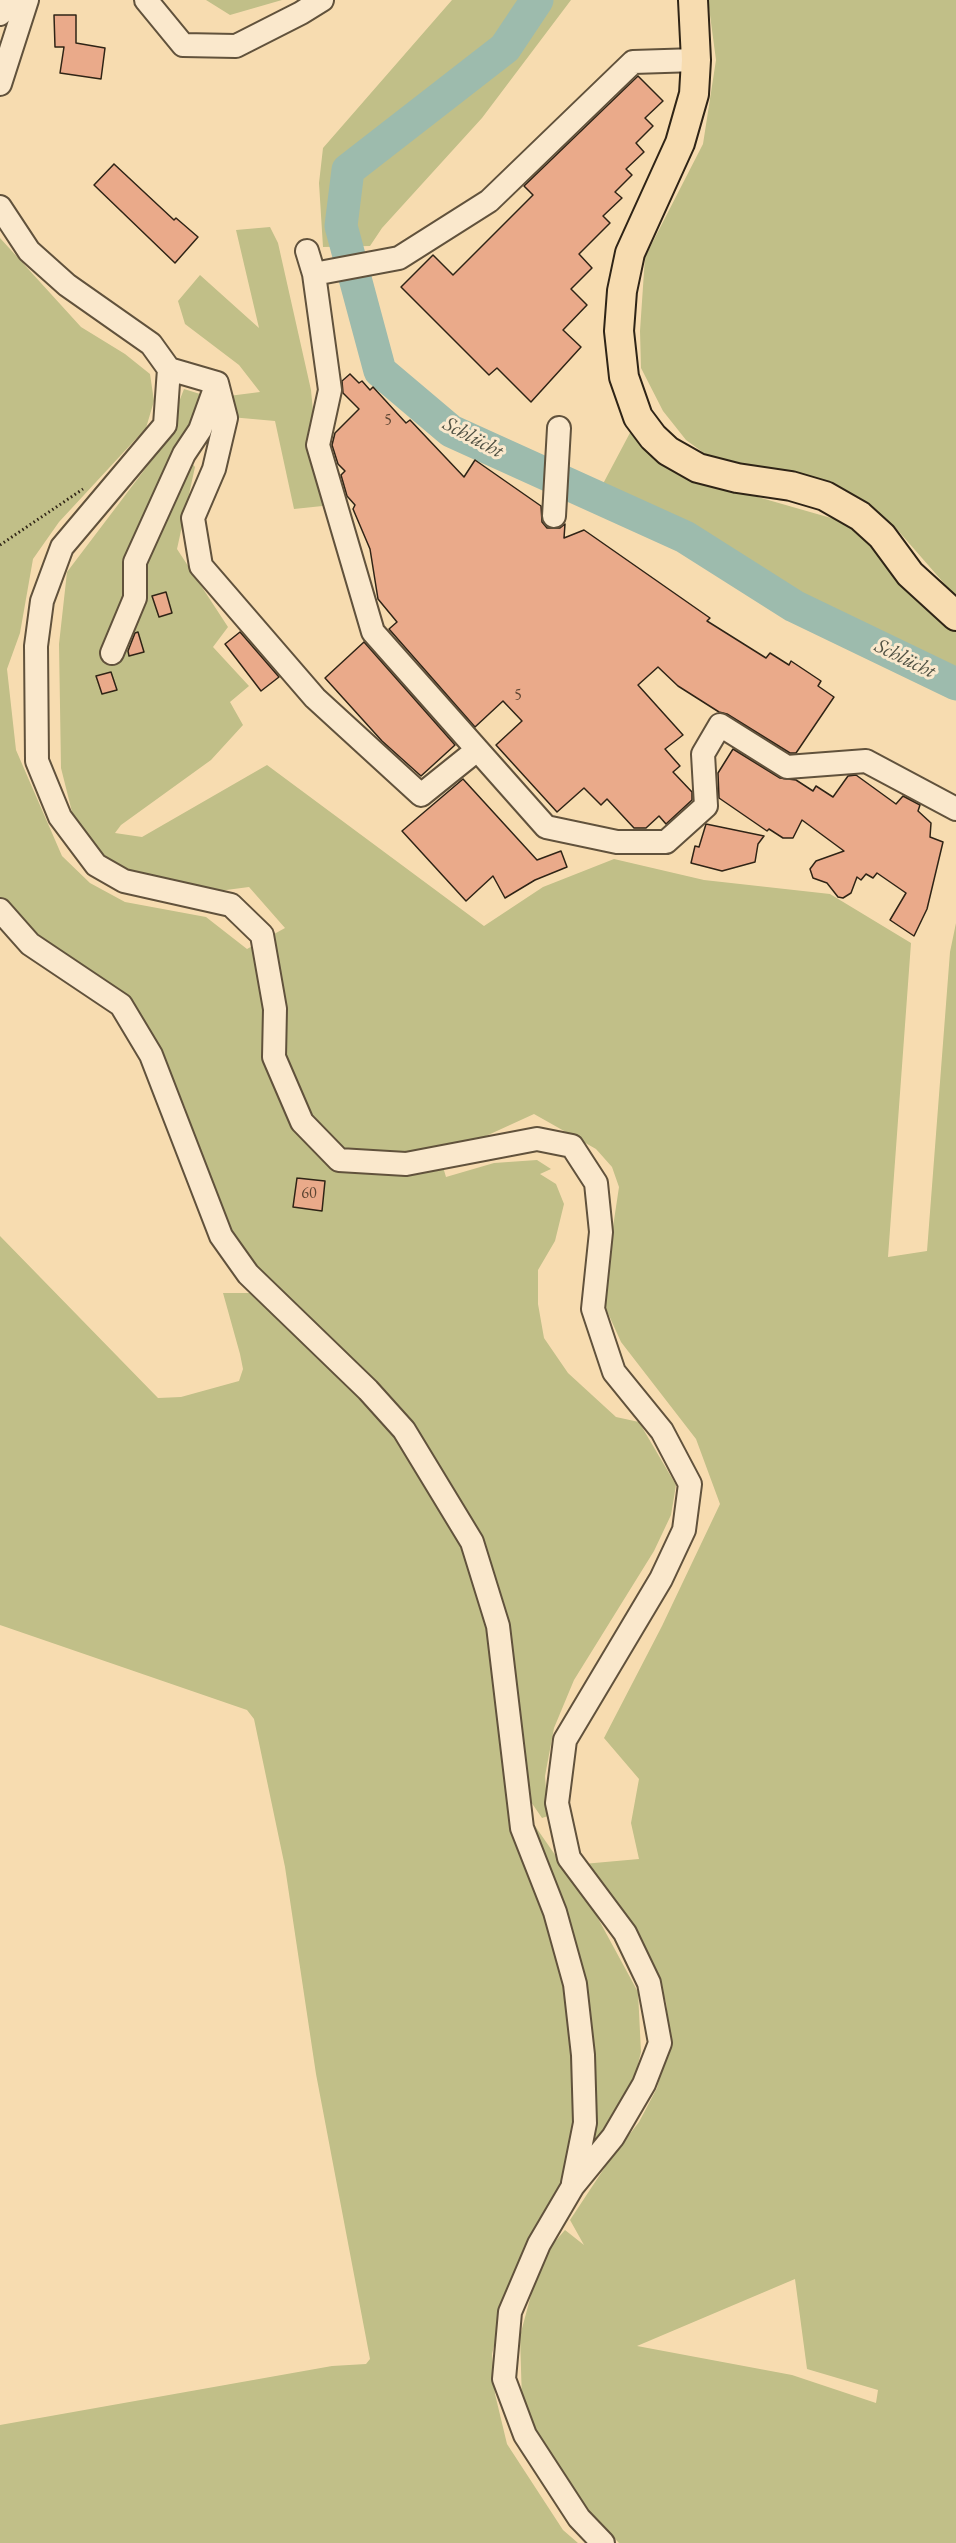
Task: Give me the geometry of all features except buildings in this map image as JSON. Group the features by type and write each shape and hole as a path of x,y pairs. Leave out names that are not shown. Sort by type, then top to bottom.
{"main road":[{"path":"693,0 696,60 694,94 680,143 630,253 621,291 619,330 624,377 638,417 653,437 668,451 698,468 737,478 791,486 825,496 860,516 882,536 910,574 956,616"}],"street":[{"path":"0,14 11,0"},
{"path":"0,84 27,0"},
{"path":"146,0 183,45 236,46 322,0"},
{"path":"314,274 399,258 489,201 633,62 696,60"},
{"path":"0,207 29,251 67,285 151,344 169,369 217,382"},
{"path":"307,251 314,274 330,390 318,445 373,632 546,827 617,842 666,842 706,806 703,754 720,725 787,767 866,761 956,809"},
{"path":"169,369 165,425 62,547 42,601 36,646 37,761 60,817 96,866 124,880 231,905 262,934 275,1009 274,1057 302,1122 339,1160 406,1164 537,1139 572,1146 596,1183 601,1232 593,1309 614,1372 662,1431 690,1484 684,1530 661,1579 565,1740 556,1803 568,1858 625,1934 650,1983 660,2043 644,2084 613,2137 573,2186 539,2244 510,2312 504,2379 525,2436 579,2518 603,2543"},
{"path":"217,382 226,418 214,469 193,518 201,566 315,698 421,795 477,750"},
{"path":"112,653 135,598 135,562 184,454 200,430 217,382"},
{"path":"554,516 559,428"},
{"path":"0,910 30,944 121,1005 151,1055 221,1236 248,1274 368,1390 404,1430 472,1542 498,1626 522,1828 555,1912 575,1984 583,2055 585,2123 573,2186"}],"path":[{"path":"0,545 90,484"}],"shaded area":[{"path":"206,0 282,0 230,15"},
{"path":"452,0 571,0 482,118 382,228 370,246 323,247 319,183 323,148"},
{"path":"708,0 956,0 956,597 894,526 855,496 800,476 708,456 686,440 663,411 641,368 640,331 645,257 703,144 716,60"},
{"path":"270,227 278,243 311,390 317,454 332,505 294,509 275,421 197,414 180,448 195,467 177,549 228,627 213,647 249,686 230,702 243,725 211,760 121,825 115,833 142,837 267,765 484,926 543,887 614,859 704,880 830,894 911,943 888,1257 927,1251 950,952 956,923 956,2543 619,2543 567,2488 542,2450 522,2402 520,2336 535,2280 551,2246 565,2230 584,2245 570,2220 607,2164 639,2122 657,2088 664,2062 669,2030 666,2002 649,1956 583,1864 639,1859 631,1823 639,1779 604,1738 662,1626 720,1504 696,1439 621,1342 602,1300 619,1187 612,1167 596,1149 534,1114 440,1157 446,1177 494,1163 537,1160 551,1169 540,1174 556,1184 564,1204 555,1241 538,1270 538,1304 544,1338 568,1373 616,1417 639,1422 676,1485 671,1515 654,1551 574,1680 554,1728 545,1776 548,1816 542,1818 529,1799 502,1607 489,1557 468,1522 223,1233 185,1107 141,1016 10,916 0,904 0,238 81,327 125,354 150,374 154,401 146,428 59,522 33,559 20,633 7,669 16,750 62,856 90,883 125,902 206,917 247,949 285,928 249,887 211,892 116,872 76,828 61,768 59,644 67,572 161,448 184,389 213,398 260,392 239,365 185,324 178,301 200,275 259,328 236,230","holes":["795,2279 807,2369 878,2390 876,2403 792,2375 637,2346"]},
{"path":"632,429 655,460 688,477 838,520 871,543 956,627 956,700 765,600 596,497"},
{"path":"0,1236 158,1398 181,1397 239,1381 243,1369 223,1293 252,1293 359,1392 386,1425 451,1522 470,1563 490,1638 497,1722 511,1828 566,1978 577,2121 571,2162 511,2278 492,2354 495,2394 507,2444 563,2530 578,2543 0,2543 0,2425 332,2366 366,2364 370,2359 316,2074 285,1867 254,1719 247,1710 0,1625"},
{"path":"526,1813 594,1911 638,1992 641,2052 631,2092 587,2161 592,2087"}],"waterway":[{"name":"Schlücht","path":"537,0 505,48 348,170 341,226 380,371 451,431 685,537 794,606 956,684"}]}
